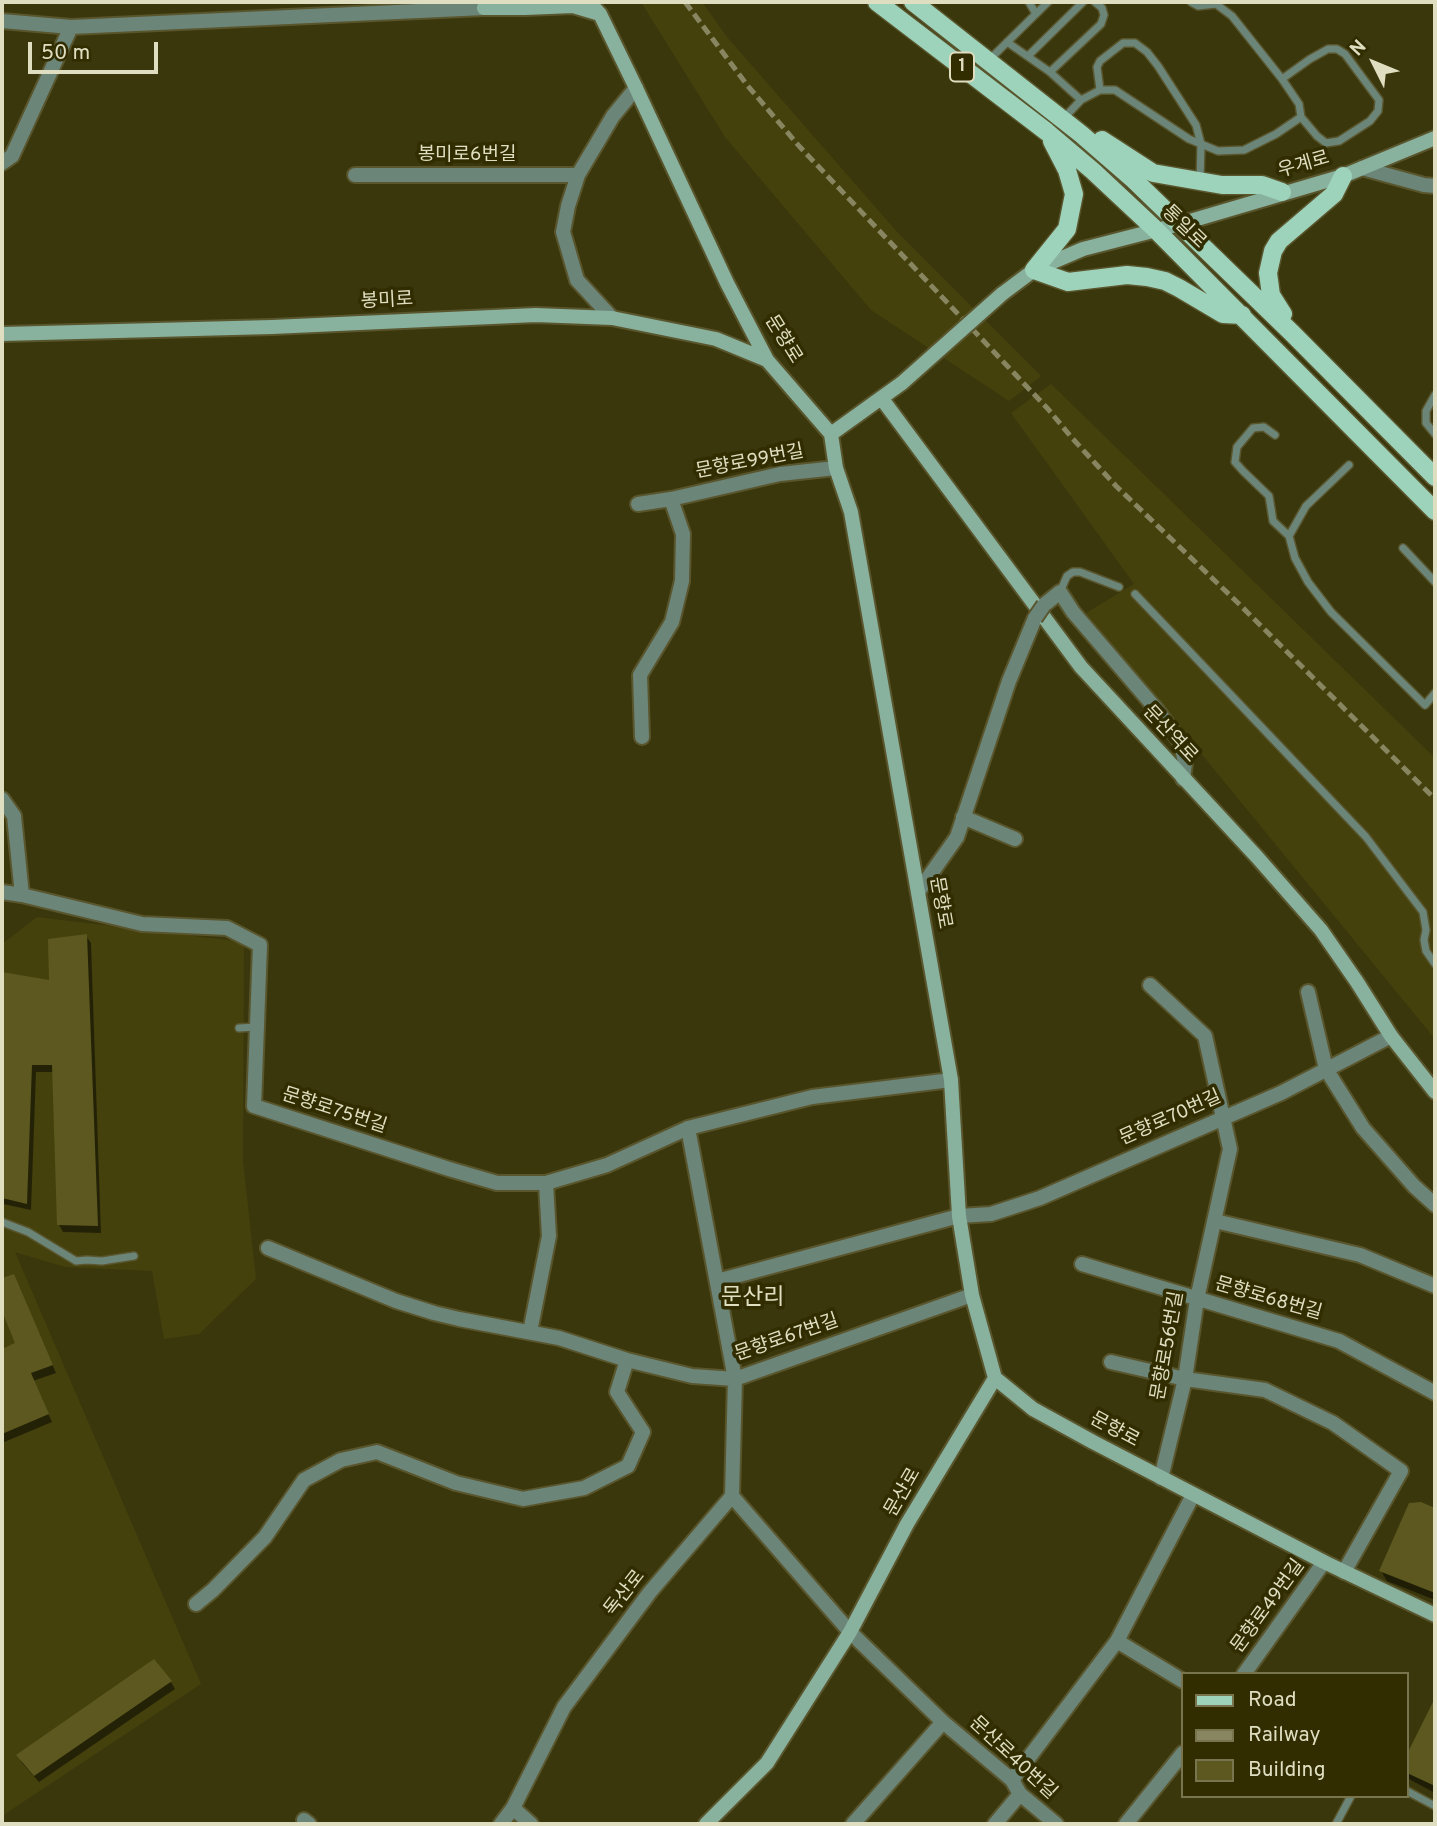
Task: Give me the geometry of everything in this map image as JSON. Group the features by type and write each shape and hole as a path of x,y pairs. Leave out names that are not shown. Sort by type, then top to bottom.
{"main road":[{"name":"통일로","path":"877,2 1047,132 1094,172 1242,315 1435,511"},
{"name":"통일로","path":"913,2 1081,134 1134,180 1435,477"},
{"path":"1047,132 1067,170 1074,194 1067,229 1034,270 1068,282 1127,275 1147,277 1165,281 1223,314 1242,315"},
{"path":"1081,134 1101,139 1153,173 1200,183 1262,185 1282,192"},
{"path":"1292,333 1271,295 1268,273 1273,251 1279,240 1334,194 1343,176"}],"street":[{"name":"문향로","path":"589,2 600,14 727,283 767,360 831,435 836,468 851,512 951,1080 959,1216 972,1294 995,1378 1033,1409 1192,1495 1435,1615"},
{"path":"2,21 71,27 487,4 525,8 573,6 600,14"},
{"path":"2,163 12,156 71,27"},
{"path":"612,318 578,280 563,232 578,175 613,116 636,88"},
{"name":"우계로","path":"1180,224 1343,176 1435,138"},
{"path":"1362,168 1435,186"},
{"name":"봉미로6번길","path":"355,175 578,175"},
{"path":"831,435 902,383 1002,294 1034,270 1083,249 1180,224"},
{"name":"봉미로","path":"2,334 272,327 536,315 612,318 716,339 767,360"},
{"name":"문산역로","path":"882,399 1081,667 1321,930 1391,1036 1435,1092"},
{"name":"문향로99번길","path":"638,504 780,474 836,468"},
{"path":"642,737 640,675 672,622 682,581 683,534 671,499"},
{"path":"918,892 957,836 1009,681 1035,618 1044,605 1060,592 1073,612 1157,709 1181,743 1185,764 1183,779"},
{"path":"2,799 14,816 22,895"},
{"path":"963,817 1015,839"},
{"name":"문향로75번길","path":"2,892 142,924 228,928 260,945 254,1106 497,1183 546,1183 607,1165 688,1128 812,1097 951,1080"},
{"name":"문향로56번길","path":"1150,985 1205,1036 1230,1149 1197,1299 1185,1379 1161,1478"},
{"path":"1308,992 1326,1069 1363,1128 1414,1186 1435,1205"},
{"name":"문향로70번길","path":"717,1281 959,1216 991,1214 1040,1198 1281,1093 1391,1036"},
{"path":"688,1128 735,1379 732,1496 850,1632"},
{"path":"530,1332 549,1236 546,1183"},
{"path":"1215,1221 1360,1255 1435,1286"},
{"name":"문향로67번길","path":"268,1248 396,1301 460,1319 559,1338 626,1360 692,1376 735,1379 972,1294"},
{"name":"문향로68번길","path":"1082,1264 1339,1341 1435,1393"},
{"path":"196,1604 265,1537 304,1480 341,1460 377,1452 456,1483 523,1499 584,1488 628,1466 643,1432 617,1392 626,1360"},
{"path":"1111,1362 1185,1379 1265,1390 1333,1423 1401,1471 1344,1572"},
{"name":"문산로","path":"706,1824 767,1763 850,1632 907,1524 995,1378"},
{"path":"1012,1780 1117,1642 1192,1495"},
{"name":"독산로","path":"501,1824 513,1808 564,1707 650,1592 732,1496"},
{"name":"문향로49번길","path":"1245,1672 1324,1562"},
{"name":"문산로40번길","path":"850,1632 943,1722 1012,1780 1020,1794 1056,1824"},
{"path":"1117,1642 1182,1680"},
{"name":"문산로40번길","path":"853,1824 943,1722"},
{"path":"1126,1824 1182,1754"},
{"path":"995,1824 1020,1794"},
{"path":"513,1808 531,1824"}],"lane":[{"path":"1029,2 1036,14"},
{"path":"989,61 1048,2"},
{"path":"1028,56 1083,2"},
{"path":"1050,72 1101,24 1104,15 1102,8 1095,2"},
{"path":"1191,2 1198,6 1216,4 1232,16 1282,79 1299,104 1301,117 1326,143 1339,141 1370,121 1378,111 1379,100 1345,54 1337,49 1328,49 1282,79"},
{"path":"1007,42 1050,72 1081,100"},
{"path":"1100,90 1097,67 1100,61 1123,43 1135,43 1147,52 1196,125 1201,144 1200,183"},
{"path":"1062,120 1081,100 1100,90 1115,90 1189,139 1218,151 1244,150 1276,134 1301,117"},
{"path":"1435,395 1426,411 1426,423 1435,434"},
{"path":"1275,435 1264,427 1253,428 1237,447 1235,462 1269,496 1273,521 1289,536 1295,558 1308,582 1331,612 1425,705 1435,694"},
{"path":"1289,536 1306,506 1349,465"},
{"path":"1404,548 1435,583"},
{"path":"1060,592 1067,576 1073,572 1080,572 1119,587"},
{"path":"1135,594 1366,838 1423,912 1426,951 1435,964"},
{"path":"239,1028 257,1027"},
{"path":"2,1222 28,1232 76,1261 102,1261 135,1256"},
{"path":"1409,1792 1435,1806"},
{"path":"1336,1824 1350,1798"}],"shaded area":[{"path":"641,2 702,2 727,37 898,233 1041,376 1009,401 871,310 725,137"},
{"path":"1051,384 1435,758 1435,1039 1086,613 1134,584 1011,413"},
{"path":"37,917 244,942 243,1161 256,1279 199,1334 164,1339 152,1271 65,1267 15,1252 201,1684 2,1816 2,944"}],"building":[{"path":"87,934 98,1226 57,1225 52,1065 32,1065 27,1204 2,1198 2,972 49,980 48,939"},
{"path":"14,1274 53,1365 31,1373 49,1414 2,1434 2,1349 15,1343 2,1311 2,1278"},
{"path":"1421,1502 1435,1508 1435,1593 1379,1571 1409,1503"},
{"path":"154,1659 172,1681 34,1776 16,1755"},
{"path":"1435,1698 1435,1786 1409,1774 1409,1750"}],"railway":[{"path":"685,2 747,85 799,146 1048,409 1116,486 1435,799"}],"district":[{"name":"문산리","path":"753,1299"}]}
